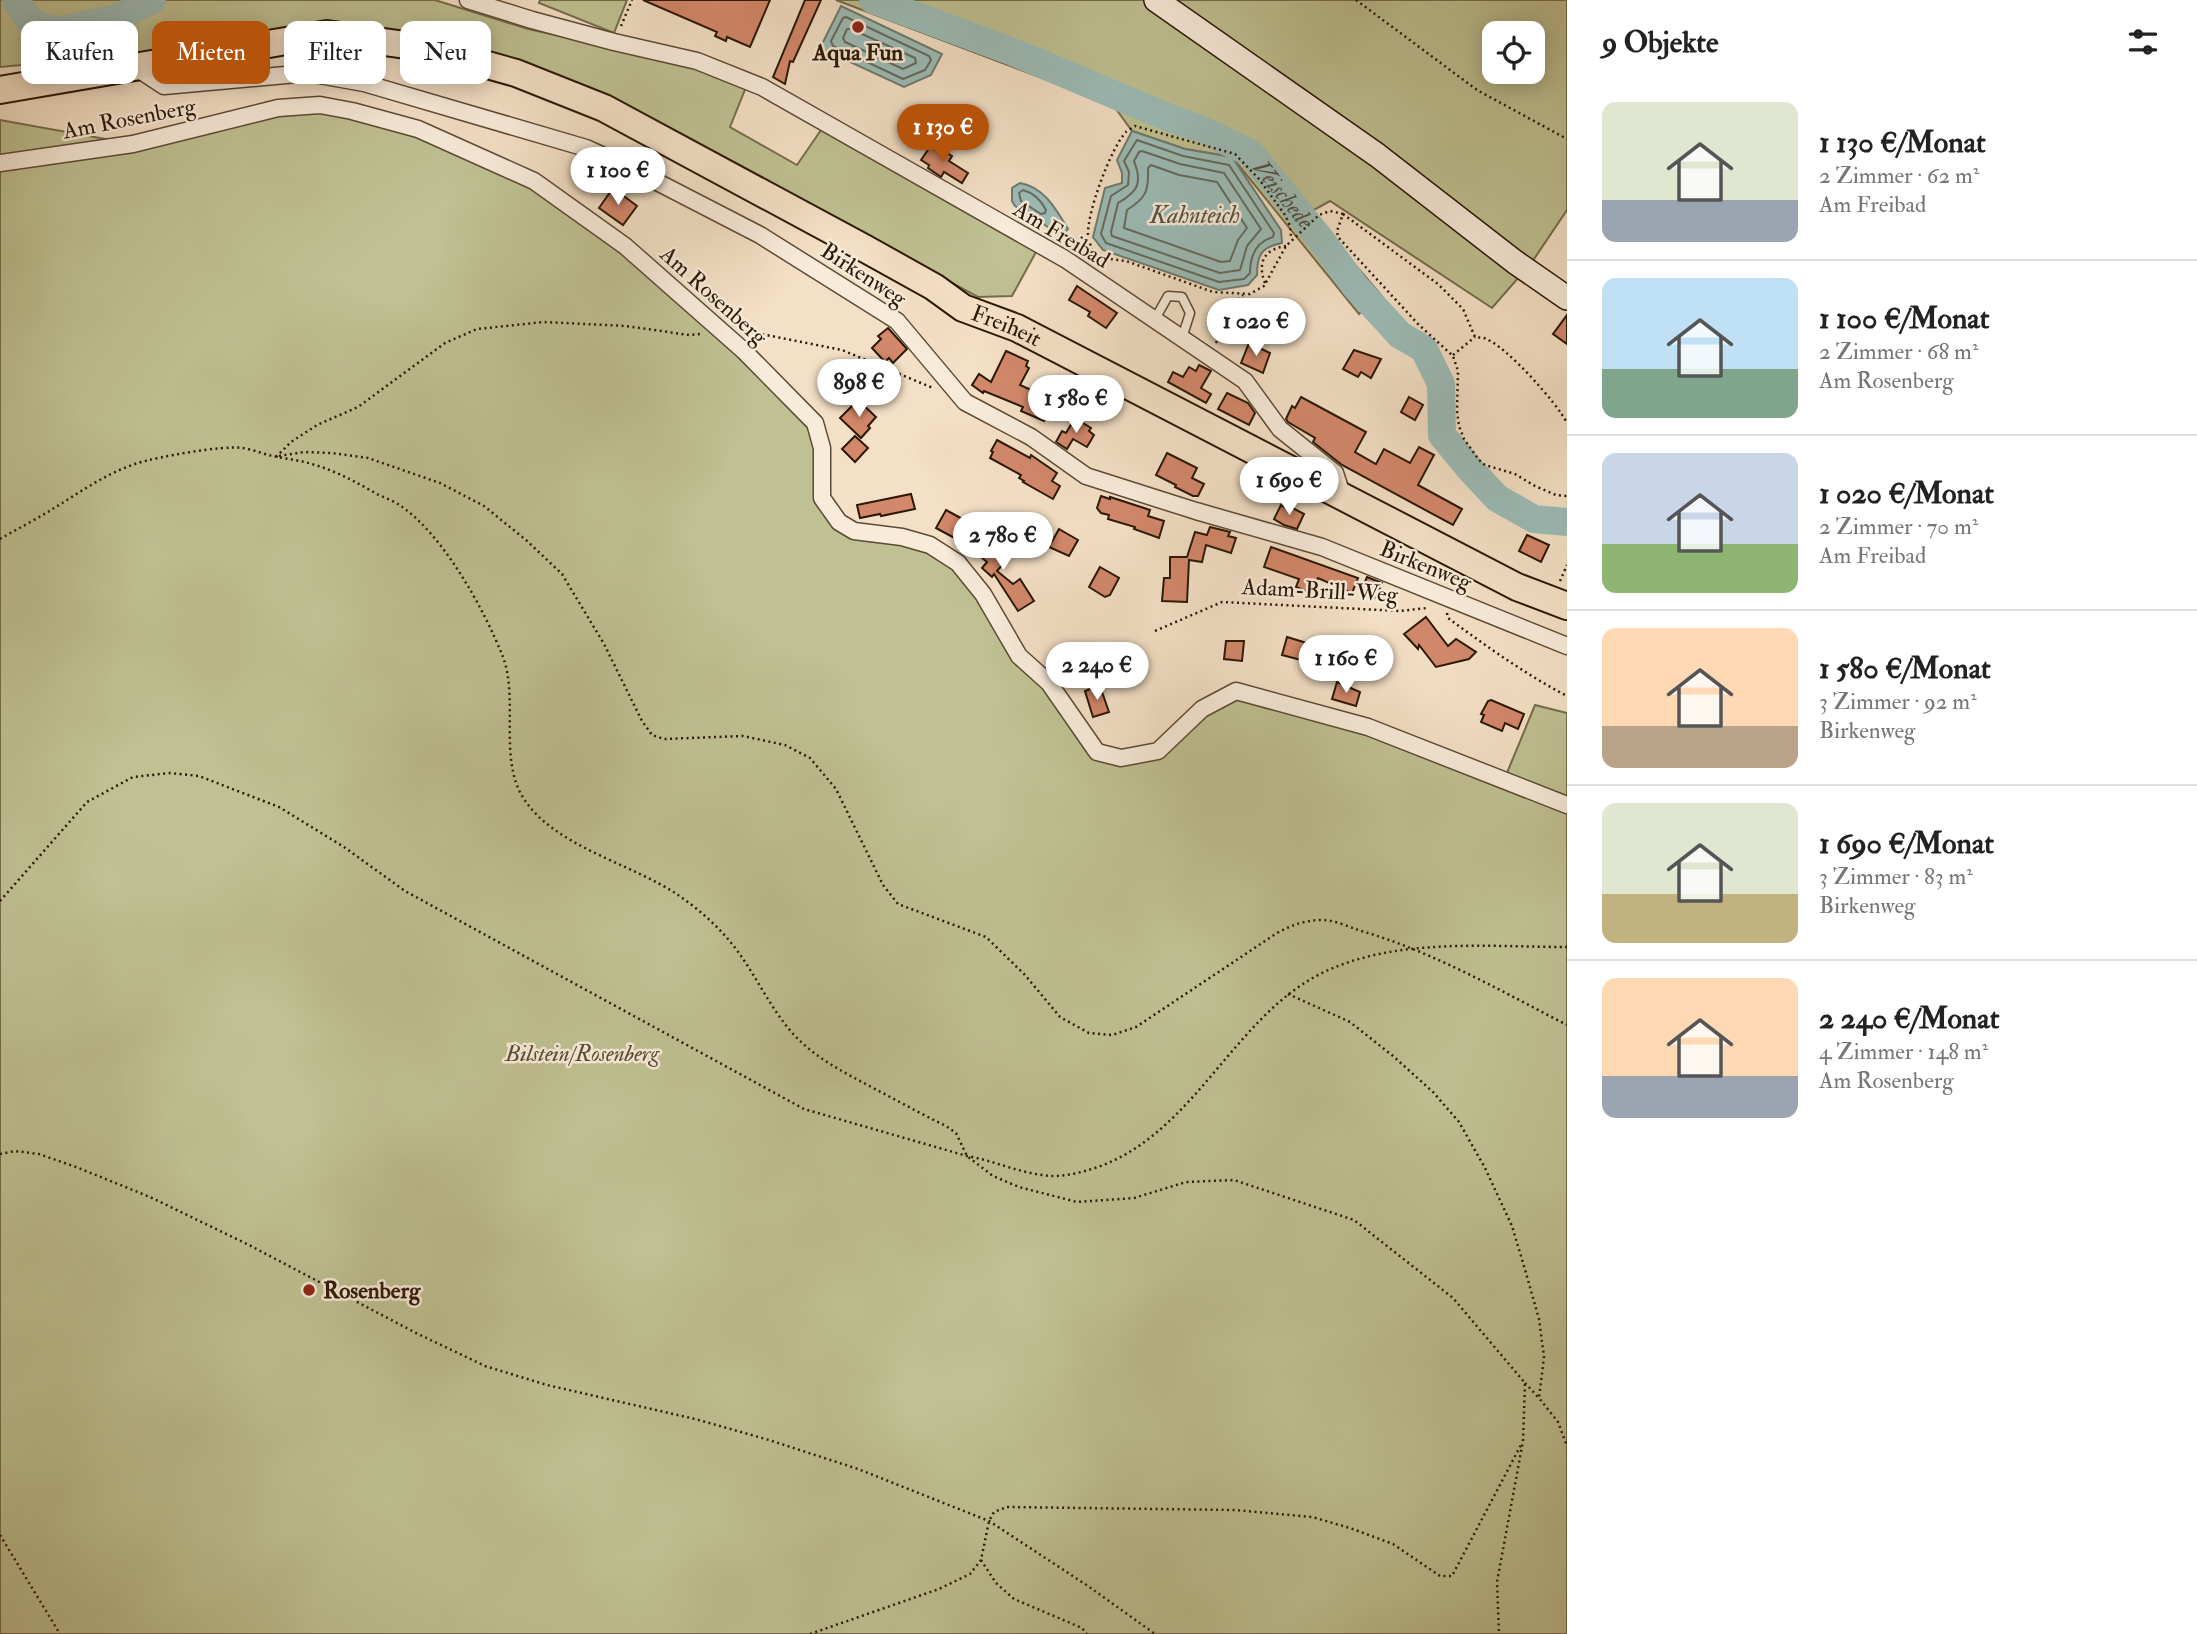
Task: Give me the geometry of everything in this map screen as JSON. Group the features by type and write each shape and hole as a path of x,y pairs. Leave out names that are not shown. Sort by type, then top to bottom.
{"main road":[{"path":"1156,0 1377,155 1515,262 1567,298"},
{"name":"Freiheit","path":"138,66 327,34 427,48 516,74 604,108 934,286 963,308 1029,334 1517,587 1567,606"},
{"name":"Freiheit","path":"0,90 35,84"}],"street":[{"name":"Am Freibad","path":"468,0 614,42 697,61 762,88 1065,259 1245,381 1280,429 1335,473 1343,498"},
{"name":"Birkenweg","path":"138,69 164,86 308,73 364,83 586,148 760,235 897,321 965,402 1031,437 1086,476 1322,547 1567,646"},
{"name":"Am Rosenberg","path":"0,163 133,144 278,108 320,105 418,129 534,181 625,246 744,351 815,423 822,448 822,498 839,522 854,531 902,537 930,545 958,563 983,594 1019,656 1049,683 1097,752 1121,758 1158,751 1202,709 1236,691 1368,727 1567,805"}],"lane":[{"path":"1155,320 1168,296 1182,297 1189,313 1182,338"}],"path":[{"path":"614,42 632,0"},
{"path":"1356,0 1477,90 1567,139"},
{"path":"1094,256 1088,230 1103,174 1126,132 1135,126 1235,154 1259,179 1285,215 1290,226 1291,240"},
{"path":"1065,259 1094,256 1126,261 1213,292 1243,295 1257,292 1266,283 1291,240 1315,218 1330,211 1343,215 1438,284 1463,309 1475,337"},
{"path":"1343,215 1337,231 1338,237 1418,324 1452,356 1458,371 1459,426 1464,439 1479,460 1485,465 1515,474 1556,495 1567,496"},
{"path":"1266,283 1262,272 1262,259 1271,250 1286,246"},
{"path":"1210,357 1230,308 1243,295"},
{"path":"276,457 291,442 317,425 358,407 445,343 477,329 544,322 626,326 689,335 738,329 842,350 965,402"},
{"path":"1452,356 1475,337 1487,339 1542,388 1567,423"},
{"path":"0,539 102,478 138,463 239,447 309,462 355,480 401,506 433,536 488,622 505,662 516,780 522,796 533,811 585,848 649,878 698,910 737,950 783,1022 821,1060 947,1126 956,1133 967,1156 993,1176 1019,1188 1077,1202 1134,1198 1186,1182 1234,1180 1354,1220 1453,1298 1558,1422 1567,1446"},
{"path":"276,457 304,452 368,458 440,483 484,506 562,574 604,644 642,721 652,735 664,739 743,736 785,745 810,758 836,789 883,885 898,904 986,937 1025,975 1060,1017 1089,1033 1112,1035 1136,1027 1277,933 1300,922 1325,920 1411,947 1472,975 1567,1025"},
{"path":"1445,597 1448,618 1525,671 1567,696"},
{"name":"Adam-Brill-Weg","path":"1155,631 1222,602 1400,611 1427,608 1445,597"},
{"path":"0,901 87,803 133,777 170,773 200,776 279,807 344,847 405,891 804,1109 1032,1174 1057,1176 1083,1172 1114,1162 1138,1147 1186,1105 1288,994 1321,974 1350,961 1411,947 1567,947"},
{"path":"1288,994 1350,1022 1394,1056 1433,1092 1459,1122 1491,1179 1512,1226 1539,1319 1544,1357 1539,1398"},
{"path":"0,1154 15,1151 39,1154 149,1197 485,1366 547,1385 695,1419 769,1440 858,1469 989,1521 1155,1634"},
{"path":"1499,1634 1497,1582 1523,1440 1525,1383"},
{"path":"810,1634 939,1589 970,1574 981,1560 989,1521 994,1512 1007,1507 1235,1510 1312,1517 1393,1544 1440,1576 1452,1576 1523,1440"},
{"path":"0,1535 60,1634"},
{"path":"981,1560 996,1583 1014,1599 1082,1628 1087,1634"}],"green space":[{"path":"0,0 435,0 528,29 681,62 746,87 730,127 797,165 821,130 1036,252 1012,296 978,297 612,99 491,67 491,21 400,21 400,43 386,39 386,21 284,21 284,28 270,31 270,21 152,21 152,50 138,53 138,21 21,21 21,65 0,67"},
{"path":"540,0 627,0 614,33 539,3"},
{"path":"836,0 1567,0 1567,210 1532,262 1492,308 1330,201 1310,212 1381,295 1359,314 1232,157 1185,149 1132,131 1113,105"},
{"name":"Bilstein/Rosenberg","path":"278,108 352,111 534,181 625,246 815,423 822,498 839,522 902,537 958,563 1097,752 1158,751 1236,691 1504,780 1535,705 1567,713 1567,1634 0,1634 0,120 133,144"}],"water":[{"name":"Aqua Fun","path":"841,6 942,54 931,75 904,87 820,48"},
{"name":"Kahnteich","path":"1132,131 1185,149 1232,157 1281,230 1282,243 1265,249 1258,262 1257,275 1248,285 1219,290 1103,250 1093,237 1105,188 1122,183 1122,173 1117,160"},
{"path":"1020,183 1036,189 1054,207 1068,229 1062,236 1015,206 1012,201 1012,188"}],"building":[{"path":"643,0 770,0 750,47 727,37 726,41 715,36 717,32"},
{"path":"805,0 821,0 793,62 790,61 785,84 773,77"},
{"path":"932,144 952,156 949,161 968,173 962,183 944,172 941,177 921,160"},
{"path":"613,188 637,206 623,225 599,208"},
{"path":"1077,286 1117,313 1106,328 1088,316 1090,312 1069,300"},
{"path":"1567,315 1567,344 1553,334"},
{"path":"888,328 907,349 893,363 889,358 885,362 872,348 881,339 878,336"},
{"path":"1249,343 1270,353 1263,373 1241,363"},
{"path":"1354,350 1381,359 1371,378 1361,372 1358,377 1343,369"},
{"path":"1006,351 1028,361 1026,366 1029,368 1020,385 1038,393 1037,397 1052,404 1044,421 1021,411 1023,407 984,391 983,393 972,385 979,374 991,382"},
{"path":"1199,365 1211,371 1201,388 1211,394 1206,403 1168,382 1173,372 1183,377 1189,367 1196,371"},
{"path":"1227,393 1248,403 1255,413 1249,425 1218,409"},
{"path":"1301,397 1366,432 1355,452 1376,464 1384,449 1410,463 1419,447 1434,455 1418,485 1462,509 1453,525 1342,465 1313,442 1315,438 1288,422 1286,419 1292,406 1295,408"},
{"path":"1409,397 1423,405 1415,420 1401,412"},
{"path":"858,400 876,417 861,438 840,418"},
{"path":"1075,418 1091,428 1089,431 1094,435 1087,447 1073,439 1067,449 1056,442 1062,431 1066,433"},
{"path":"855,436 868,448 855,462 842,449"},
{"path":"997,440 1030,458 1031,455 1057,473 1052,481 1060,486 1053,499 1023,482 1019,478 1021,475 990,458"},
{"path":"1167,453 1197,468 1192,478 1204,484 1198,496 1175,487 1176,485 1156,475"},
{"path":"911,494 915,509 860,518 857,505"},
{"path":"1101,496 1150,510 1148,516 1164,521 1159,538 1108,519 1109,515 1101,513 1097,508"},
{"path":"1285,504 1304,514 1297,529 1274,519 1281,505 1284,507"},
{"path":"946,510 968,522 958,540 936,528"},
{"path":"1210,527 1230,532 1228,536 1236,538 1231,553 1206,545 1202,562 1189,560 1187,602 1162,601 1164,578 1170,578 1170,557 1187,557 1195,532 1207,535"},
{"path":"1059,529 1078,540 1069,556 1049,547"},
{"path":"988,534 1011,555 997,571 1013,584 1020,579 1034,601 1018,611 994,574 992,577 982,568 987,562 974,551"},
{"path":"1527,535 1549,545 1541,562 1519,551"},
{"path":"1271,547 1358,578 1352,593 1318,578 1311,593 1296,587 1299,579 1264,567"},
{"path":"1100,567 1119,578 1110,595 1105,597 1089,587"},
{"path":"1367,577 1382,583 1376,598 1361,591"},
{"path":"1426,617 1448,646 1456,639 1476,652 1469,659 1436,667 1419,645 1418,649 1404,634"},
{"path":"1287,637 1310,644 1305,661 1282,655"},
{"path":"1226,641 1244,641 1242,661 1224,659"},
{"path":"1337,682 1360,692 1356,706 1332,699"},
{"path":"1097,686 1109,712 1093,717 1085,691"},
{"path":"1491,700 1524,714 1518,729 1505,723 1502,731 1481,722 1484,715 1481,714"}],"waterway":[{"name":"Veischede","path":"16,0 30,22 56,31 117,18 152,0"},
{"name":"Veischede","path":"873,0 1013,52 1205,131 1250,153 1355,286 1400,335 1424,349 1441,384 1442,435 1470,469 1497,498 1534,519 1567,522"}],"place":[{"name":"Aqua Fun","path":"858,27"},
{"name":"Rosenberg","path":"309,1290"}]}
